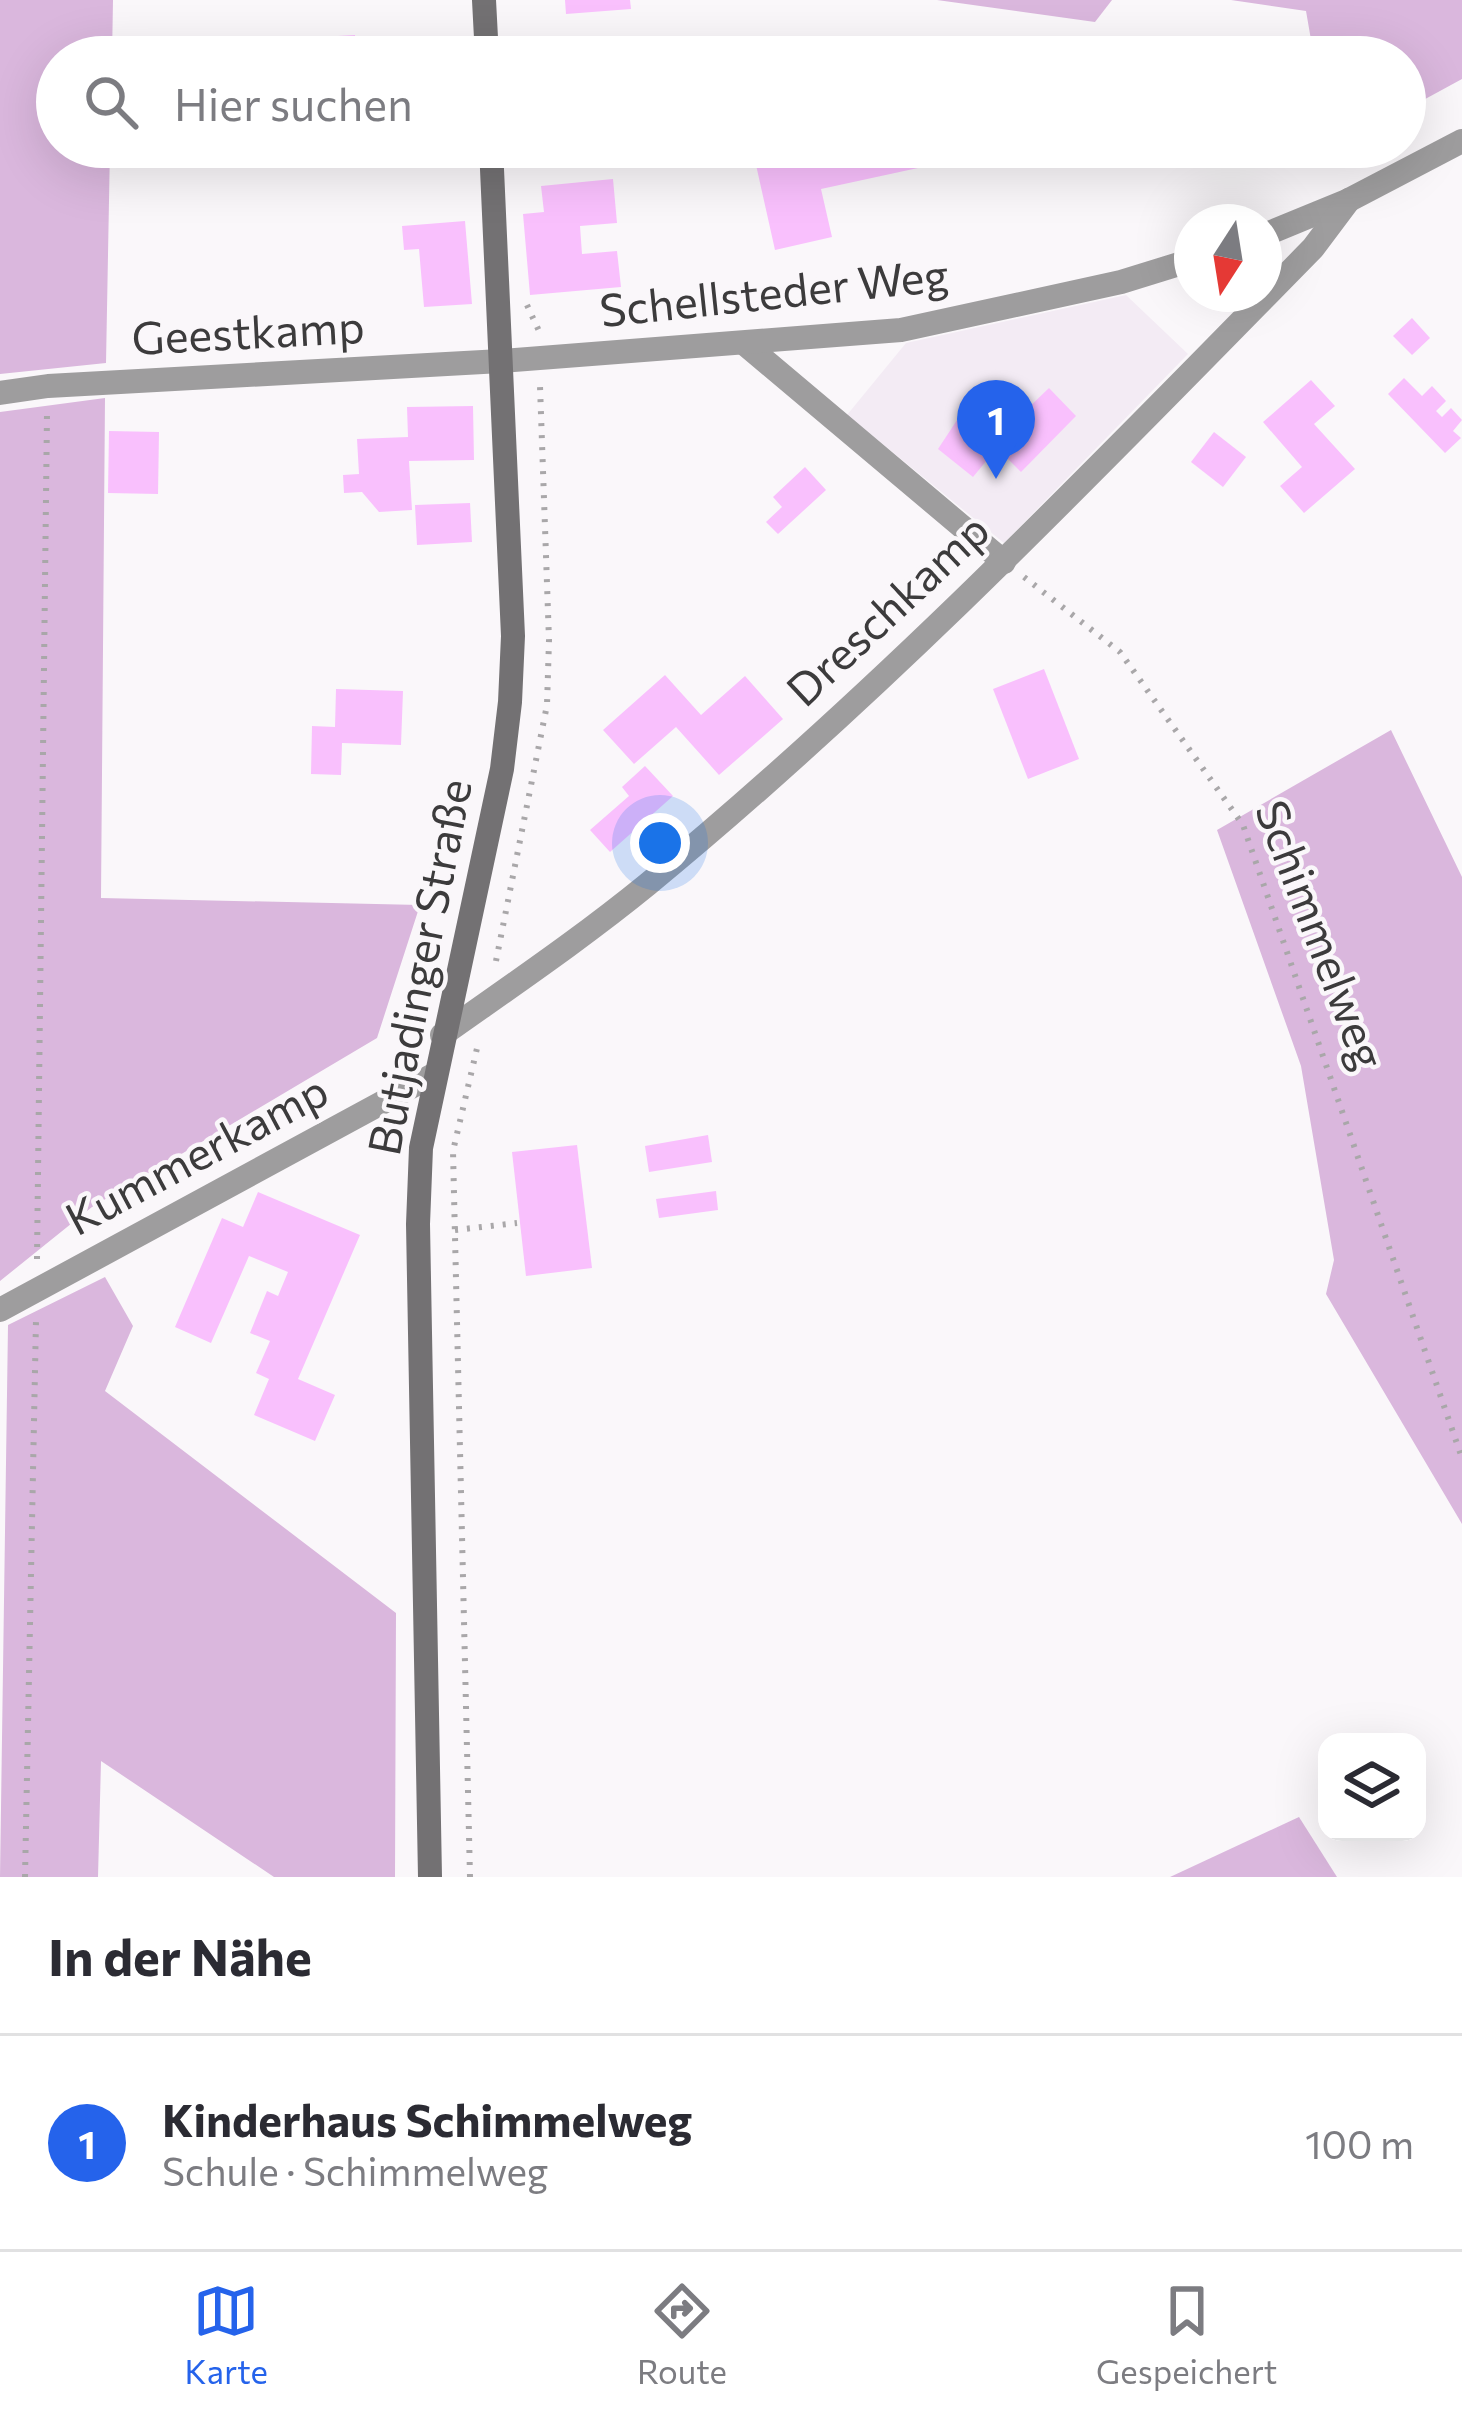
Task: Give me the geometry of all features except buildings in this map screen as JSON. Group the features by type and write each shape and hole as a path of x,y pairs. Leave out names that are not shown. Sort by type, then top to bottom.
{"street":[{"path":"484,0 486,36"},
{"path":"1426,160 1462,141"},
{"name":"Butjadinger Straße","path":"430,1877 418,1224 421,1148 502,769 513,636 492,168"},
{"path":"1282,228 1410,168"},
{"name":"Dreschkamp","path":"442,1035 647,885 1004,562 1313,248 1349,200"},
{"name":"Schellsteder Weg","path":"502,361 901,330 1121,282 1174,266"},
{"path":"745,344 1004,562"},
{"name":"Geestkamp","path":"0,393 48,386 502,361"},
{"name":"Kummerkamp","path":"0,1310 435,1074"}],"path":[{"path":"470,1877 453,1150 547,705 539,358"},
{"path":"25,1877 48,386"},
{"name":"Schimmelweg","path":"1004,562 1120,652 1243,825 1462,1458"},
{"path":"455,1230 518,1223"}],"shaded area":[{"path":"0,0 113,0 112,36 36,36 36,168 110,168 106,363 0,374"},
{"path":"937,0 1112,0 1095,22"},
{"path":"1231,0 1462,0 1462,79 1426,99 1426,36 1310,36 1306,11"},
{"path":"1126,295 1188,354 1004,543 847,415 906,343"},
{"path":"105,398 101,898 420,905 377,1038 92,1207 0,1281 0,412"},
{"path":"1391,730 1462,877 1462,1524 1326,1294 1334,1260 1301,1066 1217,830"},
{"path":"105,1277 133,1326 105,1391 396,1613 395,1877 274,1877 101,1761 98,1877 0,1877 8,1325"},
{"path":"1299,1817 1337,1877 1170,1877"}],"place":[{"name":"Kinderhaus Schimmelweg","path":"996,479"}]}
